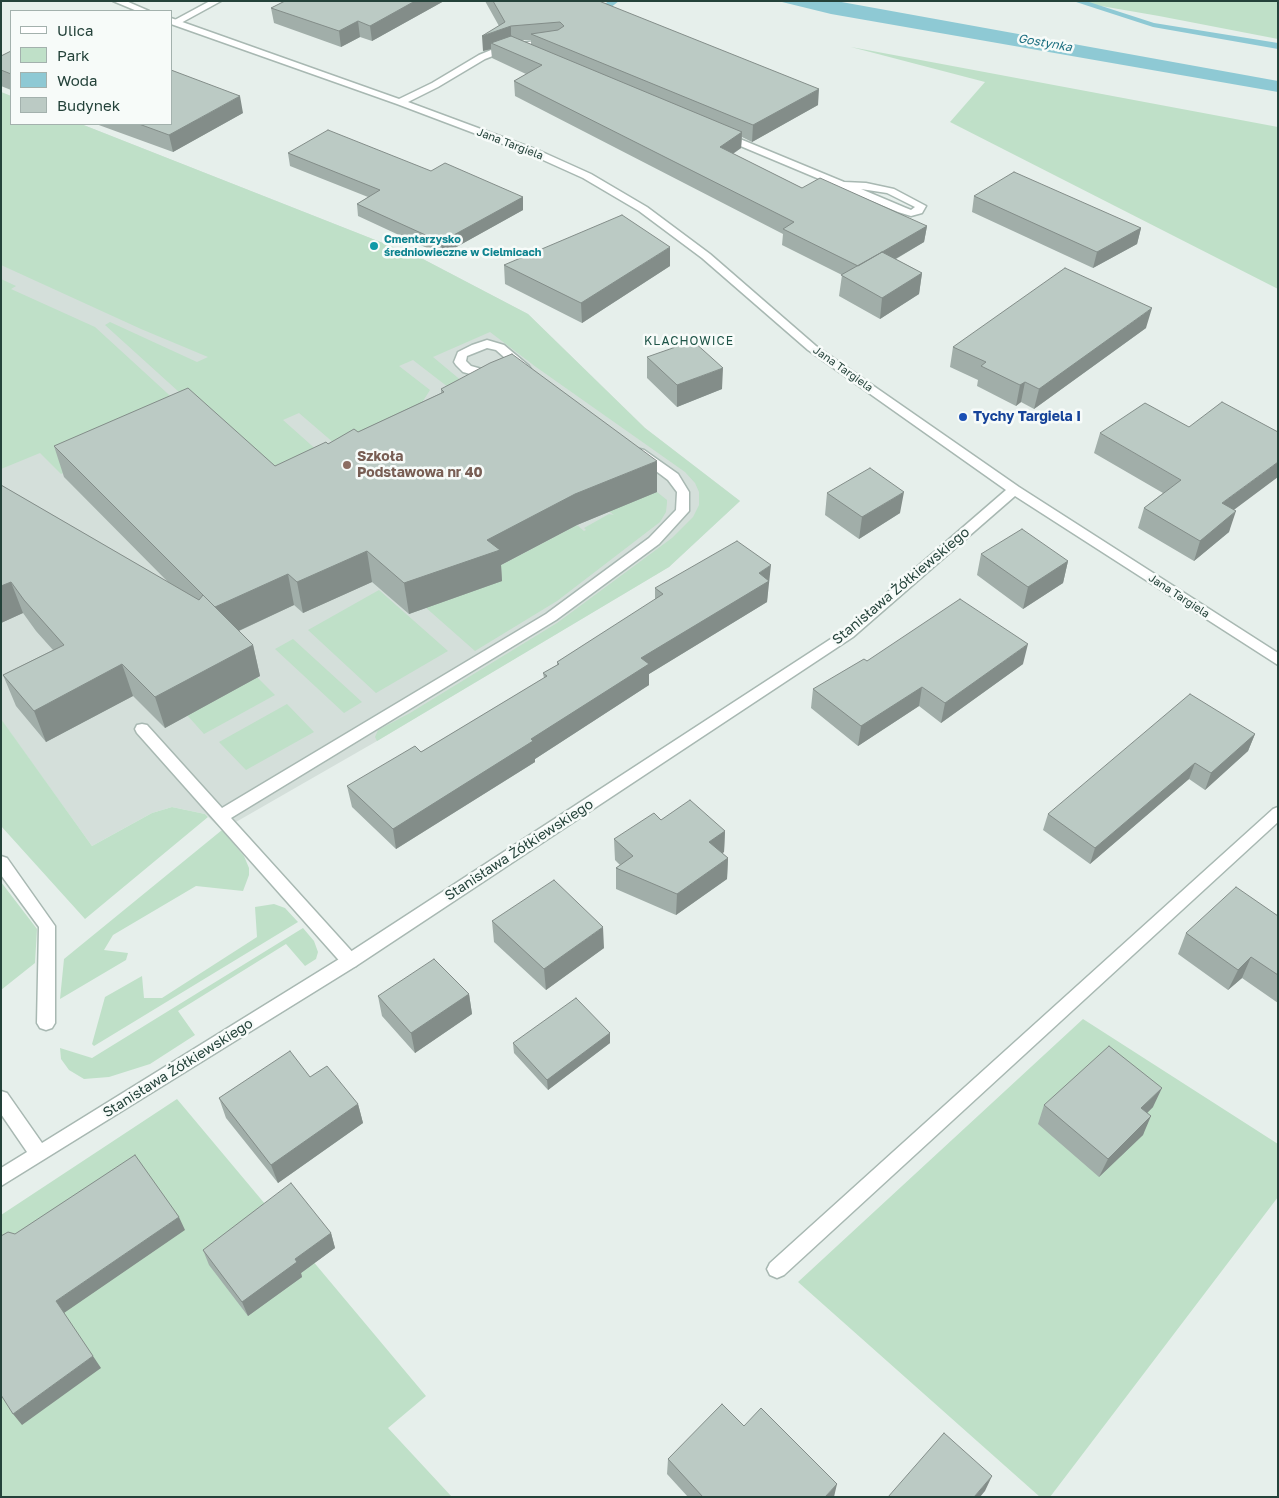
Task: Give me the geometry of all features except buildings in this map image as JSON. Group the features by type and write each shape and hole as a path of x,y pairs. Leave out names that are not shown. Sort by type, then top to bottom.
{"street":[{"path":"117,1 142,10"},
{"path":"174,21 217,1"},
{"name":"Jana Targiela","path":"174,21 536,153 587,176 643,209 706,256 812,348 1014,490 1278,660"},
{"path":"400,102 436,85 482,57 512,46 558,41"},
{"path":"512,46 530,54"},
{"path":"713,131 841,185 902,210 918,211 921,206 890,191 866,186 841,185"},
{"path":"487,344 500,347 534,376 513,371 485,374 467,369 460,362 462,354 487,344"},
{"path":"220,817 551,616 654,541 682,511 683,492 673,477 633,448"},
{"name":"Stanisława Żółkiewskiego","path":"1,1178 350,960 848,634 1014,490"},
{"path":"142,729 350,960"},
{"path":"777,1269 1278,813"},
{"path":"1,862 47,926 46,1023"},
{"path":"1,1099 39,1154"}],"shaded area":[{"name":"Szkoła Podstawowa nr 40","path":"1,92 10,96 10,125 84,125 421,258 528,314 645,428 740,501 669,567 377,741 222,830 205,814 172,807 152,813 92,846 1,720"}],"green space":[{"path":"1072,1 1278,1 1278,39 1159,16"},
{"path":"851,47 1278,127 1278,289 950,122 985,82"},
{"path":"1,92 10,96 10,125 84,125 421,258 528,314 645,428 740,501 669,567 377,741 375,737 378,730 410,713 557,623 672,538 693,517 699,505 699,492 695,483 685,472 536,367 490,332 433,357 463,382 457,394 413,360 399,366 430,390 423,401 443,419 356,462 299,413 283,420 347,477 295,497 105,325 110,322 197,362 208,357 141,329 1,265"},
{"path":"1,279 16,286 11,289 95,327 191,415 61,474 40,453 1,469"},
{"path":"657,492 667,500 666,512 660,522 557,601 475,651 424,606 577,525 584,531 586,530 584,528 609,514 614,515 606,509"},
{"path":"379,590 448,651 376,693 308,630"},
{"path":"293,639 362,702 344,713 275,649"},
{"path":"257,677 275,695 204,734 187,715"},
{"path":"287,704 314,732 246,770 219,742"},
{"path":"1,719 92,846 152,813 172,807 205,814 208,817 85,919 1,826"},
{"path":"222,830 244,856 249,868 249,875 243,891 196,886 113,935 104,950 128,953 126,960 60,999 64,959"},
{"path":"1,882 37,929 35,963 1,990"},
{"path":"274,904 285,908 298,922 94,1046 92,1044 105,997 142,976 144,998 162,998 257,937 255,907"},
{"path":"303,928 314,941 318,952 316,959 305,966 286,944 178,1011 195,1035 150,1064 109,1077 84,1079 69,1070 61,1059 60,1048 92,1058"},
{"path":"1083,1019 1278,1144 1278,1197 1050,1497 1040,1497 798,1282"},
{"path":"177,1099 426,1396 388,1428 452,1497 1,1497 1,1215"}],"water":[{"name":"Gostynka","path":"778,1 836,1 1278,81 1278,92 831,14"}],"waterway":[{"path":"603,9 615,1"},
{"path":"1077,1 1153,25 1278,46"}],"place":[{"name":"Cmentarzysko średniowieczne w Cielmicach","path":"374,246"},
{"name":"Tychy Targiela I","path":"963,417"},
{"name":"Szkoła Podstawowa nr 40","path":"347,465"}],"district":[{"name":"KLACHOWICE","path":"689,341"}]}
